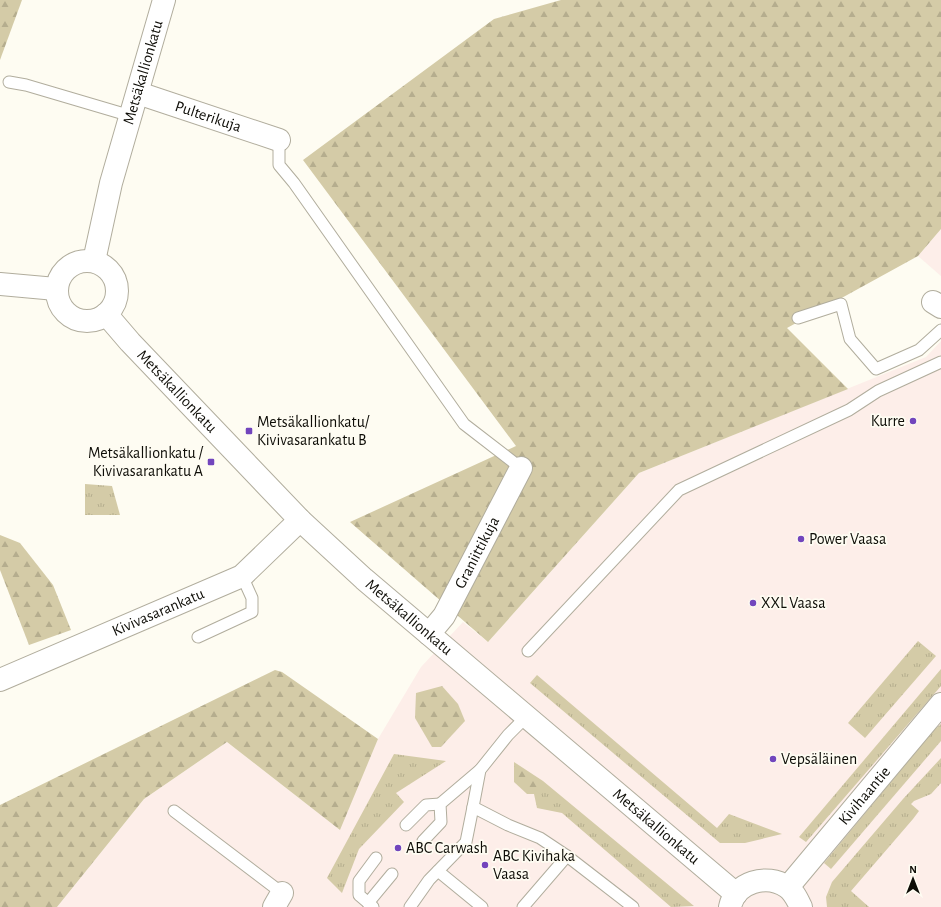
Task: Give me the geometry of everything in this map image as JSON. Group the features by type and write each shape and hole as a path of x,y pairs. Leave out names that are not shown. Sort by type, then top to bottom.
{"street":[{"name":"Metsäkallionkatu","path":"94,261 111,183 164,0"},
{"name":"Pulterikuja","path":"138,94 279,140"},
{"path":"85,260 94,261 103,265 110,271 115,279 117,288 116,298 113,307 98,319 88,321 78,320 69,315 62,308 57,299 56,289 60,276 68,266 85,260"},
{"path":"0,284 56,289"},
{"name":"Metsäkallionkatu","path":"106,314 130,342 300,520 364,579 526,716 733,901"},
{"name":"Graniittikuja","path":"430,634 444,616 521,468"},
{"name":"Kivivasarankatu","path":"0,680 242,576 300,520"},
{"name":"Kivihaantie","path":"788,887 941,704"},
{"path":"733,901 744,886 754,881 766,880 777,882 788,887 796,896 801,907"}],"lane":[{"path":"9,82 33,87 131,116"},
{"path":"279,140 279,165 299,189 464,424 521,468"},
{"path":"798,318 841,304 850,339 876,369 919,350 941,330"},
{"path":"528,651 678,490 849,410 878,391 941,362"},
{"path":"198,637 252,612 252,598 242,576"},
{"path":"406,825 426,806 440,804 480,770 508,735 526,716"},
{"path":"410,907 429,880 466,842 480,770"},
{"path":"423,841 441,822 440,804"},
{"path":"473,807 508,825 540,838 567,856 634,907"},
{"path":"174,811 278,900"},
{"path":"523,907 567,856"},
{"path":"376,858 359,880 359,895 371,905 392,874"},
{"path":"438,871 482,907"}],"shaded area":[{"path":"941,229 941,276 918,256"},
{"path":"941,341 941,907 57,907 144,799 227,742 339,829 378,739 421,667 463,622 488,642 639,473 926,357"}],"green space":[{"path":"0,0 22,0 0,60"},
{"path":"561,0 941,0 941,229 918,256 787,328 848,389 639,473 488,642 350,522 516,446 303,160 494,19"},
{"path":"85,484 112,486 120,515 85,515"},
{"path":"0,535 20,543 53,585 71,630 29,645 0,570"},
{"path":"918,641 936,656 865,738 848,723"},
{"path":"941,669 941,686 806,842 799,837"},
{"path":"275,670 282,672 378,739 340,830 227,742 144,799 57,907 0,907 0,805"},
{"path":"537,675 717,828 729,814 782,834 745,843 720,843 530,683"},
{"path":"442,686 458,704 465,721 441,747 432,747 415,718 416,693"},
{"path":"941,724 941,741 831,869 824,863 933,731"},
{"path":"394,754 446,761 396,793 404,802 359,849 342,893 327,878"},
{"path":"941,758 941,783 931,794 914,801 911,804 919,811 851,891 869,907 827,907 826,897 832,882 903,799"},
{"path":"514,762 543,781 543,794 527,794 514,782"},
{"path":"543,781 694,906 671,907 562,813 537,808 534,794 543,794"}],"place":[{"name":"Kurre","path":"913,421"},
{"name":"Metsäkallionkatu/ Kivivasarankatu B","path":"249,431"},
{"name":"Metsäkallionkatu / Kivivasarankatu A","path":"211,462"},
{"name":"Power Vaasa","path":"801,539"},
{"name":"XXL Vaasa","path":"753,603"},
{"name":"Vepsäläinen","path":"773,759"},
{"name":"ABC Carwash","path":"398,848"},
{"name":"ABC Kivihaka Vaasa","path":"485,865"}]}
